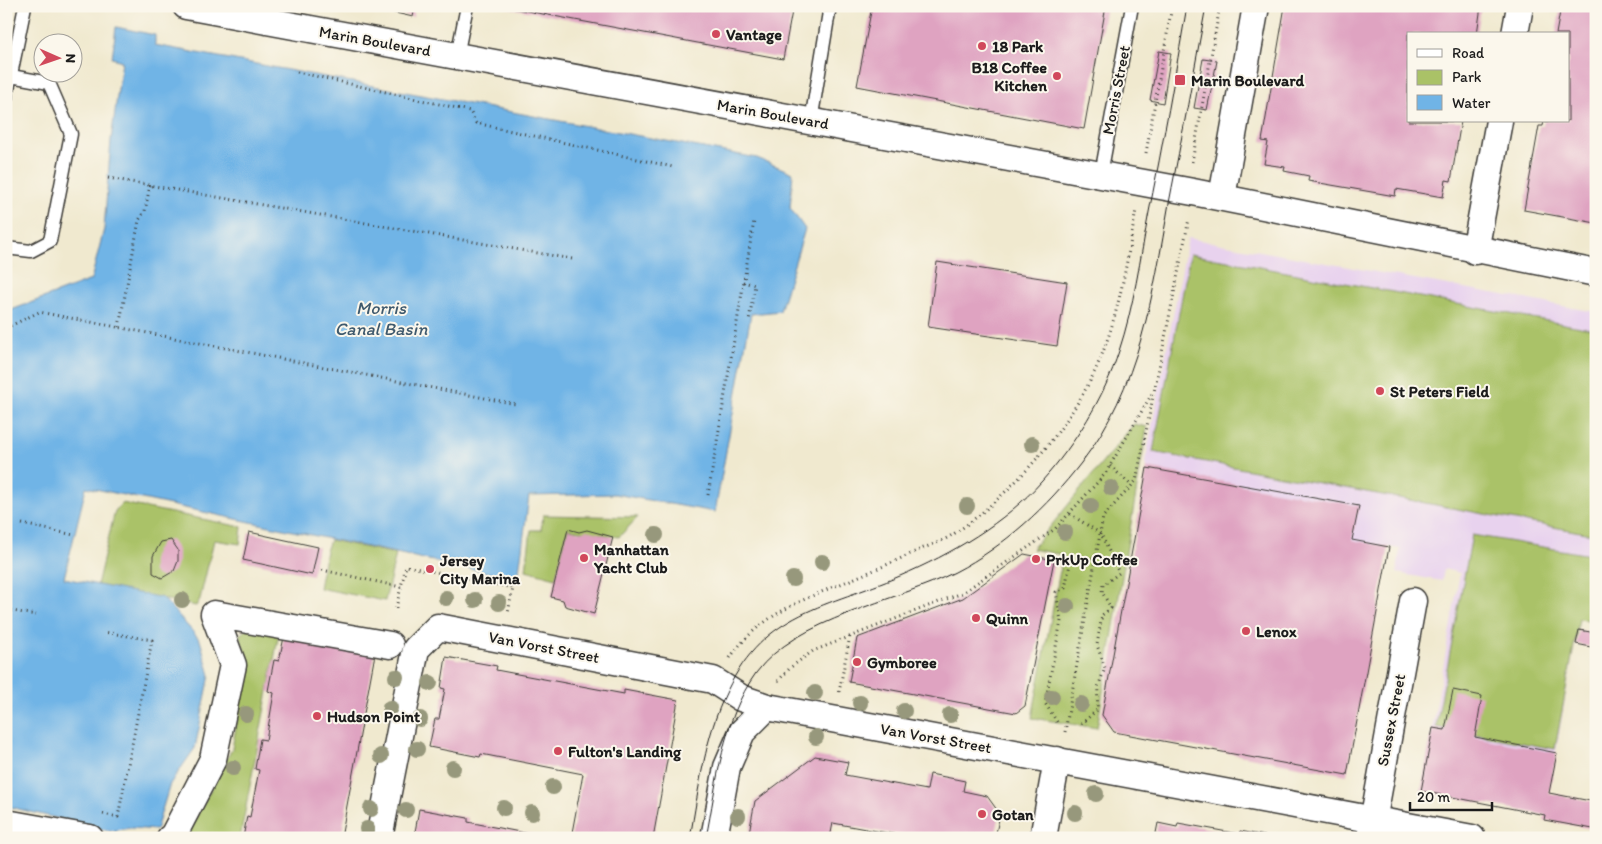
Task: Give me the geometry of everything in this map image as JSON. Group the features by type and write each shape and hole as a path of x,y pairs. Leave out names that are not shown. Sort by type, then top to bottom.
{"street":[{"name":"Marin Boulevard","path":"186,6 1101,174 1596,274"},
{"path":"1222,197 1256,6"},
{"path":"1515,32 1520,6"},
{"path":"1475,250 1499,122"},
{"name":"Sussex Street","path":"1371,828 1413,601"},
{"path":"170,838 174,836 213,759 233,665 214,614 390,645"},
{"name":"Van Vorst Street","path":"379,838 416,649 438,627 714,680 741,698 767,707 1056,760 1371,828 1472,838"},
{"path":"714,838 727,767 742,732 767,707"},
{"path":"1043,838 1056,760"},
{"path":"6,823 90,838"}],"lane":[{"path":"6,99 25,6"},
{"path":"457,56 466,6"},
{"path":"811,121 830,6"},
{"name":"Morris Street","path":"1101,174 1132,6"},
{"path":"6,248 31,251 50,241 71,134 49,82 11,76"}],"path":[{"path":"1146,153 1172,6"},
{"path":"1192,162 1220,6"},
{"path":"297,72 470,111 476,122 673,167"},
{"path":"108,178 572,259"},
{"path":"119,327 139,220 145,211 150,185"},
{"path":"729,658 756,628 794,602 951,536 997,501 1022,476 1072,411 1091,380 1107,339 1123,282 1136,210"},
{"path":"1065,732 1104,517 1136,481 1189,218"},
{"path":"708,494 754,222"},
{"path":"743,282 755,285 749,320"},
{"path":"6,328 39,312 516,404"},
{"path":"777,681 810,652 962,593 1040,540 1070,514 1110,466 1155,388"},
{"path":"1110,466 1132,486"},
{"path":"1070,514 1101,534 1119,573 1103,585 1102,592 1111,608 1102,615 1097,645 1105,668 1098,687 1097,710 1079,726"},
{"path":"22,524 74,535"},
{"path":"1057,722 1045,702 1061,621 1056,592 1065,588 1072,554 1096,559"},
{"path":"396,608 406,566 513,588 508,613"},
{"path":"322,570 401,587"},
{"path":"6,610 36,615"},
{"path":"100,813 118,817 152,640 104,632"},
{"path":"838,693 850,636"}],"shaded area":[{"name":"St Peters Field","path":"1188,238 1596,312 1596,621 1579,619 1545,815 1421,791 1460,573 1444,569 1442,581 1397,573 1400,549 1352,540 1358,506 1147,468 1145,463"}],"green space":[{"name":"St Peters Field","path":"1190,254 1596,330 1596,535 1153,452"},
{"path":"1134,424 1147,427 1097,728 1032,718 1063,555 1032,549"},
{"path":"122,503 242,527 240,544 214,540 200,599 196,606 97,585 115,511"},
{"path":"543,515 638,517 619,537 568,529 556,578 526,570 531,530 541,530"},
{"path":"1472,535 1596,556 1596,621 1579,619 1555,749 1436,727"},
{"path":"330,540 396,554 385,601 319,588"},
{"path":"254,624 280,628 240,838 185,838 232,749 248,660 239,635"}],"water":[{"name":"Morris Canal Basin","path":"116,27 155,35 155,45 757,158 793,173 790,208 805,229 780,311 751,314 715,512 615,494 529,496 518,579 86,487 64,578 163,598 200,640 210,675 195,748 170,784 156,830 131,828 110,831 6,806 6,312 91,280 104,229 111,140 122,61 112,58"}],"building":[{"path":"365,6 415,6 413,17"},
{"name":"Vantage","path":"500,6 793,6 783,59"},
{"name":"18 Park","path":"872,6 1106,6 1084,129 857,86"},
{"path":"1285,6 1481,6 1477,32 1407,32 1407,122 1461,122 1451,181 1446,180 1443,197 1396,189 1395,196 1308,181 1309,176 1284,171 1285,167 1264,164 1268,142 1262,141"},
{"path":"1561,6 1596,6 1596,223 1524,210 1539,126 1543,126 1544,122 1570,122 1570,32 1556,32"},
{"path":"1159,51 1171,53 1163,103 1150,100"},
{"path":"1203,59 1217,61 1207,110 1194,108"},
{"path":"937,262 1067,282 1057,346 928,327"},
{"name":"Lenox","path":"1147,468 1359,506 1352,540 1389,547 1347,775 1114,732 1102,715"},
{"name":"Manhattan Yacht Club","path":"568,529 579,532 587,530 613,537 594,614 565,606 563,600 551,597"},
{"path":"249,532 318,547 312,575 243,560"},
{"path":"171,540 178,550 178,561 174,571 162,578 153,573 153,556 161,542"},
{"name":"Quinn","path":"1024,554 1054,560 1025,706 1016,713 849,682 857,638 963,598"},
{"path":"1579,630 1596,633 1596,648 1576,644"},
{"name":"Hudson Point","path":"284,637 375,654 341,838 243,838 247,816 250,817 259,770 255,769 260,739 266,740 274,693 268,691 274,660 279,661"},
{"name":"Fulton's Landing","path":"446,657 497,666 496,670 624,694 624,690 678,700 653,838 571,838 583,774 481,754 480,757 429,747 435,719 439,719 445,689 441,688"},
{"path":"1453,690 1482,696 1475,737 1557,753 1549,793 1596,802 1593,829 1544,820 1545,815 1421,791 1433,728 1445,730"},
{"path":"815,756 848,762 845,775 927,790 930,774 965,781 963,791 987,796 1000,814 995,838 915,838 833,823 830,838 748,838 755,801"},
{"path":"419,809 468,818 468,822 551,838 414,838"},
{"path":"1158,823 1177,827 1178,823 1239,834 1240,831 1265,836 1155,838"}],"tram line":[{"path":"690,838 708,744 719,708 742,664 760,644 779,628 800,615 900,576 958,547 994,524 1042,481 1066,452 1087,420 1113,369 1129,317 1187,6"},
{"path":"706,838 722,752 735,711 756,673 774,654 796,638 821,625 848,613 931,583 955,572 991,550 1008,538 1054,495 1081,463 1101,434 1131,371 1150,305 1206,6"}],"place":[{"name":"Vantage","path":"716,34"},
{"name":"18 Park","path":"982,46"},
{"name":"B18 Coffee Kitchen","path":"1057,76"},
{"name":"Marin Boulevard","path":"1180,80"},
{"name":"St Peters Field","path":"1380,391"},
{"name":"Manhattan Yacht Club","path":"584,558"},
{"name":"PrkUp Coffee","path":"1036,559"},
{"name":"Jersey City Marina","path":"430,569"},
{"name":"Quinn","path":"976,618"},
{"name":"Lenox","path":"1246,631"},
{"name":"Gymboree","path":"857,662"},
{"name":"Hudson Point","path":"317,716"},
{"name":"Fulton's Landing","path":"558,751"},
{"name":"Gotan","path":"982,814"}]}
